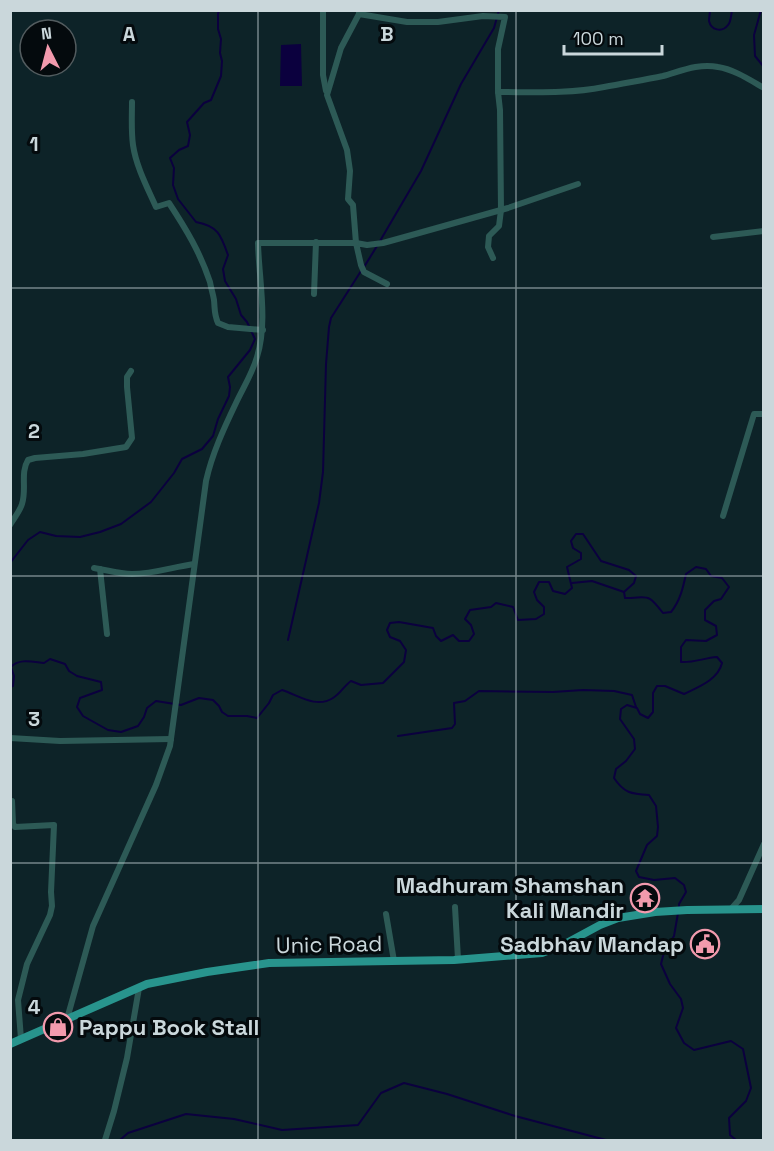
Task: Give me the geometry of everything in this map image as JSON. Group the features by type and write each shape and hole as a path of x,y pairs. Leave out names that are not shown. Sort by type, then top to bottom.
{"main road":[{"name":"Unic Road","path":"10,1044 147,984 207,972 269,963 458,959 542,953 618,918 655,912 731,909"},
{"path":"731,909 764,909"}],"street":[{"path":"322,11 323,75 327,94 347,150 350,171 348,199 353,206 356,243 361,265 364,272 387,284"},
{"path":"327,94 341,48 359,12 407,22 438,22 483,16 505,17 498,49 501,210 499,226 489,236 488,247 493,258"},
{"path":"498,92 566,92 603,87 705,66 728,69 764,88"},
{"path":"132,102 133,147 137,162 156,207 169,203 195,244 210,285 214,299 214,315 218,323 228,327 260,329"},
{"path":"67,1020 93,926 156,785 171,740 206,481 210,464 234,406 252,373 258,356 260,329 258,243 316,242 367,245 383,243 501,210 578,184"},
{"path":"713,237 764,231"},
{"path":"314,294 316,242"},
{"path":"10,525 22,504 25,485 23,467 28,460 126,447 132,438 127,387 127,377 131,371"},
{"path":"723,516 754,414 764,414"},
{"path":"107,634 97,569 132,574 159,572 194,564"},
{"path":"10,738 60,741 171,740"},
{"path":"12,801 15,827 54,825 52,906 27,963 18,1000 21,1039"},
{"path":"731,909 739,900 764,844"},
{"path":"455,907 458,959"},
{"path":"386,914 394,961"},
{"path":"105,1140 127,1058 139,988"}],"shaded area":[{"path":"301,44 302,86 280,86 281,45"}],"waterway":[{"path":"10,563 28,540 40,532 56,536 80,537 100,532 121,524 151,502 182,459 202,449 213,436 229,396 228,377 250,350 255,339 225,281 223,269 228,255 223,242 214,229 196,222 178,199 173,185 174,168 170,158 188,146 190,135 187,122 204,103 211,100 221,76 219,10"},
{"path":"380,241 421,171 461,84 494,28 499,10"},
{"path":"710,10 710,24 720,30 729,24 732,10"},
{"path":"761,10 754,35 755,56 764,67"},
{"path":"364,267 377,246"},
{"path":"288,640 319,503 323,472 329,327 331,318 361,271"},
{"path":"10,687 13,686 14,676 11,667 14,664 26,661 44,663 50,659 65,664 69,671 77,676 101,682 102,690 80,698 77,707 83,716 108,730 121,732 138,726 147,708 156,701 181,705 199,698 213,700 228,716 257,718 273,695 282,690 307,700 320,702 335,696 351,681 361,685 383,683 404,662 406,650 400,641 390,637 387,630 390,623 399,622 433,628 441,641 453,635 459,641 469,641 474,634 471,625 465,619 470,610 491,607 496,603 513,607 518,620 536,619 544,614 544,607 537,600 534,592 539,582 549,582 553,591 565,594 572,588 567,567 581,559 581,553 573,548 571,541 576,534 583,534 601,561 629,570 636,576 634,583 624,592 625,598 650,599 663,613 671,612 677,603 686,574 696,567 706,569 711,576 722,578 729,587 721,599 714,601 705,610 705,620 716,626 717,635 706,641 686,640 681,647 681,662 717,657 722,663 720,669 707,682 684,694 665,686 657,686 653,693 653,712 648,718 640,714 637,708 627,705 621,709 620,719 634,739 635,749 616,769 614,778 628,792 649,795 656,806 657,836 647,845 636,871 639,877 654,880 675,878 684,885 686,892 679,907"},
{"path":"572,583 592,581 624,592"},
{"path":"398,736 452,728 455,724 454,703 465,701 479,691 614,691 632,695 636,707"},
{"path":"678,913 674,936 664,952 661,964 670,984 681,999 683,1008 676,1028 684,1043 694,1050 731,1041 743,1049 751,1088 746,1101 729,1118 730,1135 736,1140"},
{"path":"120,1140 128,1133 186,1114 234,1119 282,1130 358,1125 381,1093 404,1083 606,1140"}],"place":[{"name":"Madhuram Shamshan Kali Mandir","path":"645,898"},
{"name":"Sadbhav Mandap","path":"705,944"},
{"name":"Pappu Book Stall","path":"58,1027"}]}
